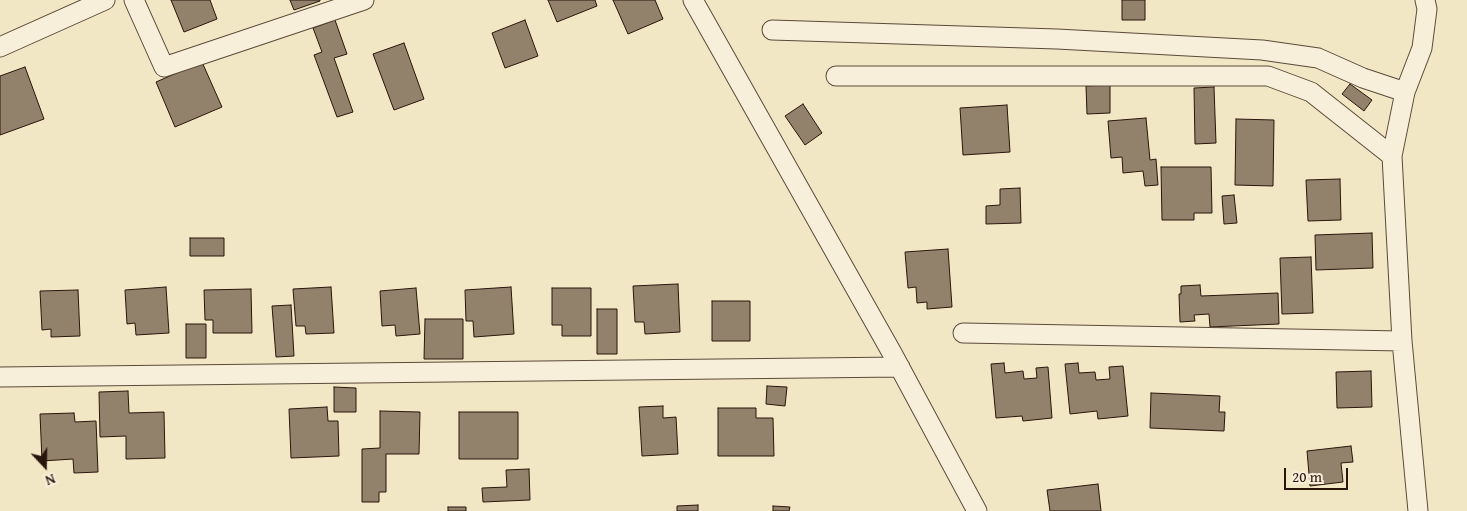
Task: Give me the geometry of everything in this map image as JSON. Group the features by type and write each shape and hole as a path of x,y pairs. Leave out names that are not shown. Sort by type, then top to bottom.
{"street":[{"path":"0,47 105,0"},
{"path":"134,0 164,67 364,0"},
{"path":"693,0 900,367 977,511"},
{"path":"1418,511 1402,341 1392,156 1405,92 1422,48 1427,9 1425,0"},
{"path":"772,30 1057,39 1262,50 1318,58 1363,78 1405,92"},
{"path":"836,76 1268,76 1311,92 1392,156"},
{"path":"963,334 1402,341"},
{"path":"0,377 900,367"}],"building":[{"path":"171,0 210,0 217,19 184,32"},
{"path":"290,0 320,0 320,1 294,10"},
{"path":"548,0 595,0 597,6 557,22"},
{"path":"613,0 655,0 663,19 628,34"},
{"path":"1122,0 1145,0 1145,20 1122,20"},
{"path":"335,20 347,54 334,58 353,112 337,117 314,55 322,52 313,28"},
{"path":"525,20 538,56 505,68 492,33"},
{"path":"404,43 424,99 394,110 373,54"},
{"path":"202,62 222,107 175,127 156,82"},
{"path":"25,67 44,119 0,135 0,76"},
{"path":"1350,84 1372,100 1364,111 1342,94"},
{"path":"1110,85 1110,113 1087,114 1086,86"},
{"path":"1214,87 1216,143 1195,144 1194,88"},
{"path":"803,104 822,133 805,145 785,116"},
{"path":"1007,105 1010,152 963,155 960,108"},
{"path":"1146,118 1150,160 1156,159 1158,185 1145,186 1143,171 1123,173 1122,157 1111,158 1108,121"},
{"path":"1236,119 1274,120 1273,186 1235,185"},
{"path":"1161,167 1211,167 1212,213 1194,213 1194,220 1162,220"},
{"path":"1340,179 1341,220 1308,221 1306,180"},
{"path":"1020,188 1021,223 986,224 986,206 1000,205 1000,189"},
{"path":"1234,195 1237,223 1224,224 1222,196"},
{"path":"1372,233 1373,268 1316,270 1315,235"},
{"path":"190,238 224,238 224,256 190,256"},
{"path":"948,249 952,307 927,309 927,302 917,303 916,287 908,288 905,252"},
{"path":"1311,257 1313,313 1282,314 1280,258"},
{"path":"678,284 680,332 645,334 644,322 635,322 633,286"},
{"path":"1200,285 1201,296 1278,293 1279,324 1210,327 1209,314 1194,315 1195,321 1180,322 1179,294 1181,294 1181,286"},
{"path":"166,287 169,333 136,335 135,323 127,324 125,290"},
{"path":"331,287 334,333 306,334 305,326 296,326 293,289"},
{"path":"511,287 514,334 474,337 473,321 466,321 465,290"},
{"path":"416,288 420,334 396,336 395,325 382,326 380,291"},
{"path":"552,288 591,288 591,336 562,336 562,325 552,325"},
{"path":"251,289 252,333 213,333 213,320 205,320 204,290"},
{"path":"78,290 80,336 51,337 51,329 42,330 40,291"},
{"path":"712,301 750,301 750,341 712,341"},
{"path":"291,305 294,356 276,357 272,306"},
{"path":"597,309 617,309 617,354 597,354"},
{"path":"425,319 463,319 463,359 424,359"},
{"path":"186,324 206,324 206,358 186,358"},
{"path":"1004,363 1005,373 1023,371 1024,379 1037,378 1036,368 1048,367 1052,418 1023,421 1022,416 996,418 991,364"},
{"path":"1078,363 1079,373 1095,372 1096,380 1110,379 1109,367 1123,366 1128,416 1098,419 1097,411 1070,414 1065,364"},
{"path":"1371,371 1372,407 1337,408 1336,372"},
{"path":"767,386 787,387 785,406 766,404"},
{"path":"334,387 356,388 356,412 334,412"},
{"path":"128,391 129,413 164,412 165,458 126,459 126,436 100,437 99,392"},
{"path":"1151,393 1220,396 1219,412 1225,412 1224,431 1150,428"},
{"path":"663,406 663,418 676,417 678,454 642,456 639,407"},
{"path":"327,407 328,421 338,421 339,456 291,458 289,409"},
{"path":"718,408 756,408 756,418 773,418 774,456 718,456"},
{"path":"380,411 420,412 419,454 386,454 386,492 379,492 379,502 362,502 362,449 380,448"},
{"path":"459,412 518,412 518,459 459,459"},
{"path":"74,413 75,422 96,421 98,472 74,473 73,459 42,461 40,414"},
{"path":"1351,446 1353,462 1341,463 1343,482 1310,486 1307,451"},
{"path":"529,469 530,500 483,502 482,488 507,487 506,470"},
{"path":"1098,484 1101,511 1050,511 1047,490"},
{"path":"698,505 698,511 677,511 677,506"},
{"path":"773,506 790,507 789,511 773,511"},
{"path":"448,507 466,507 466,511 448,511"}]}
